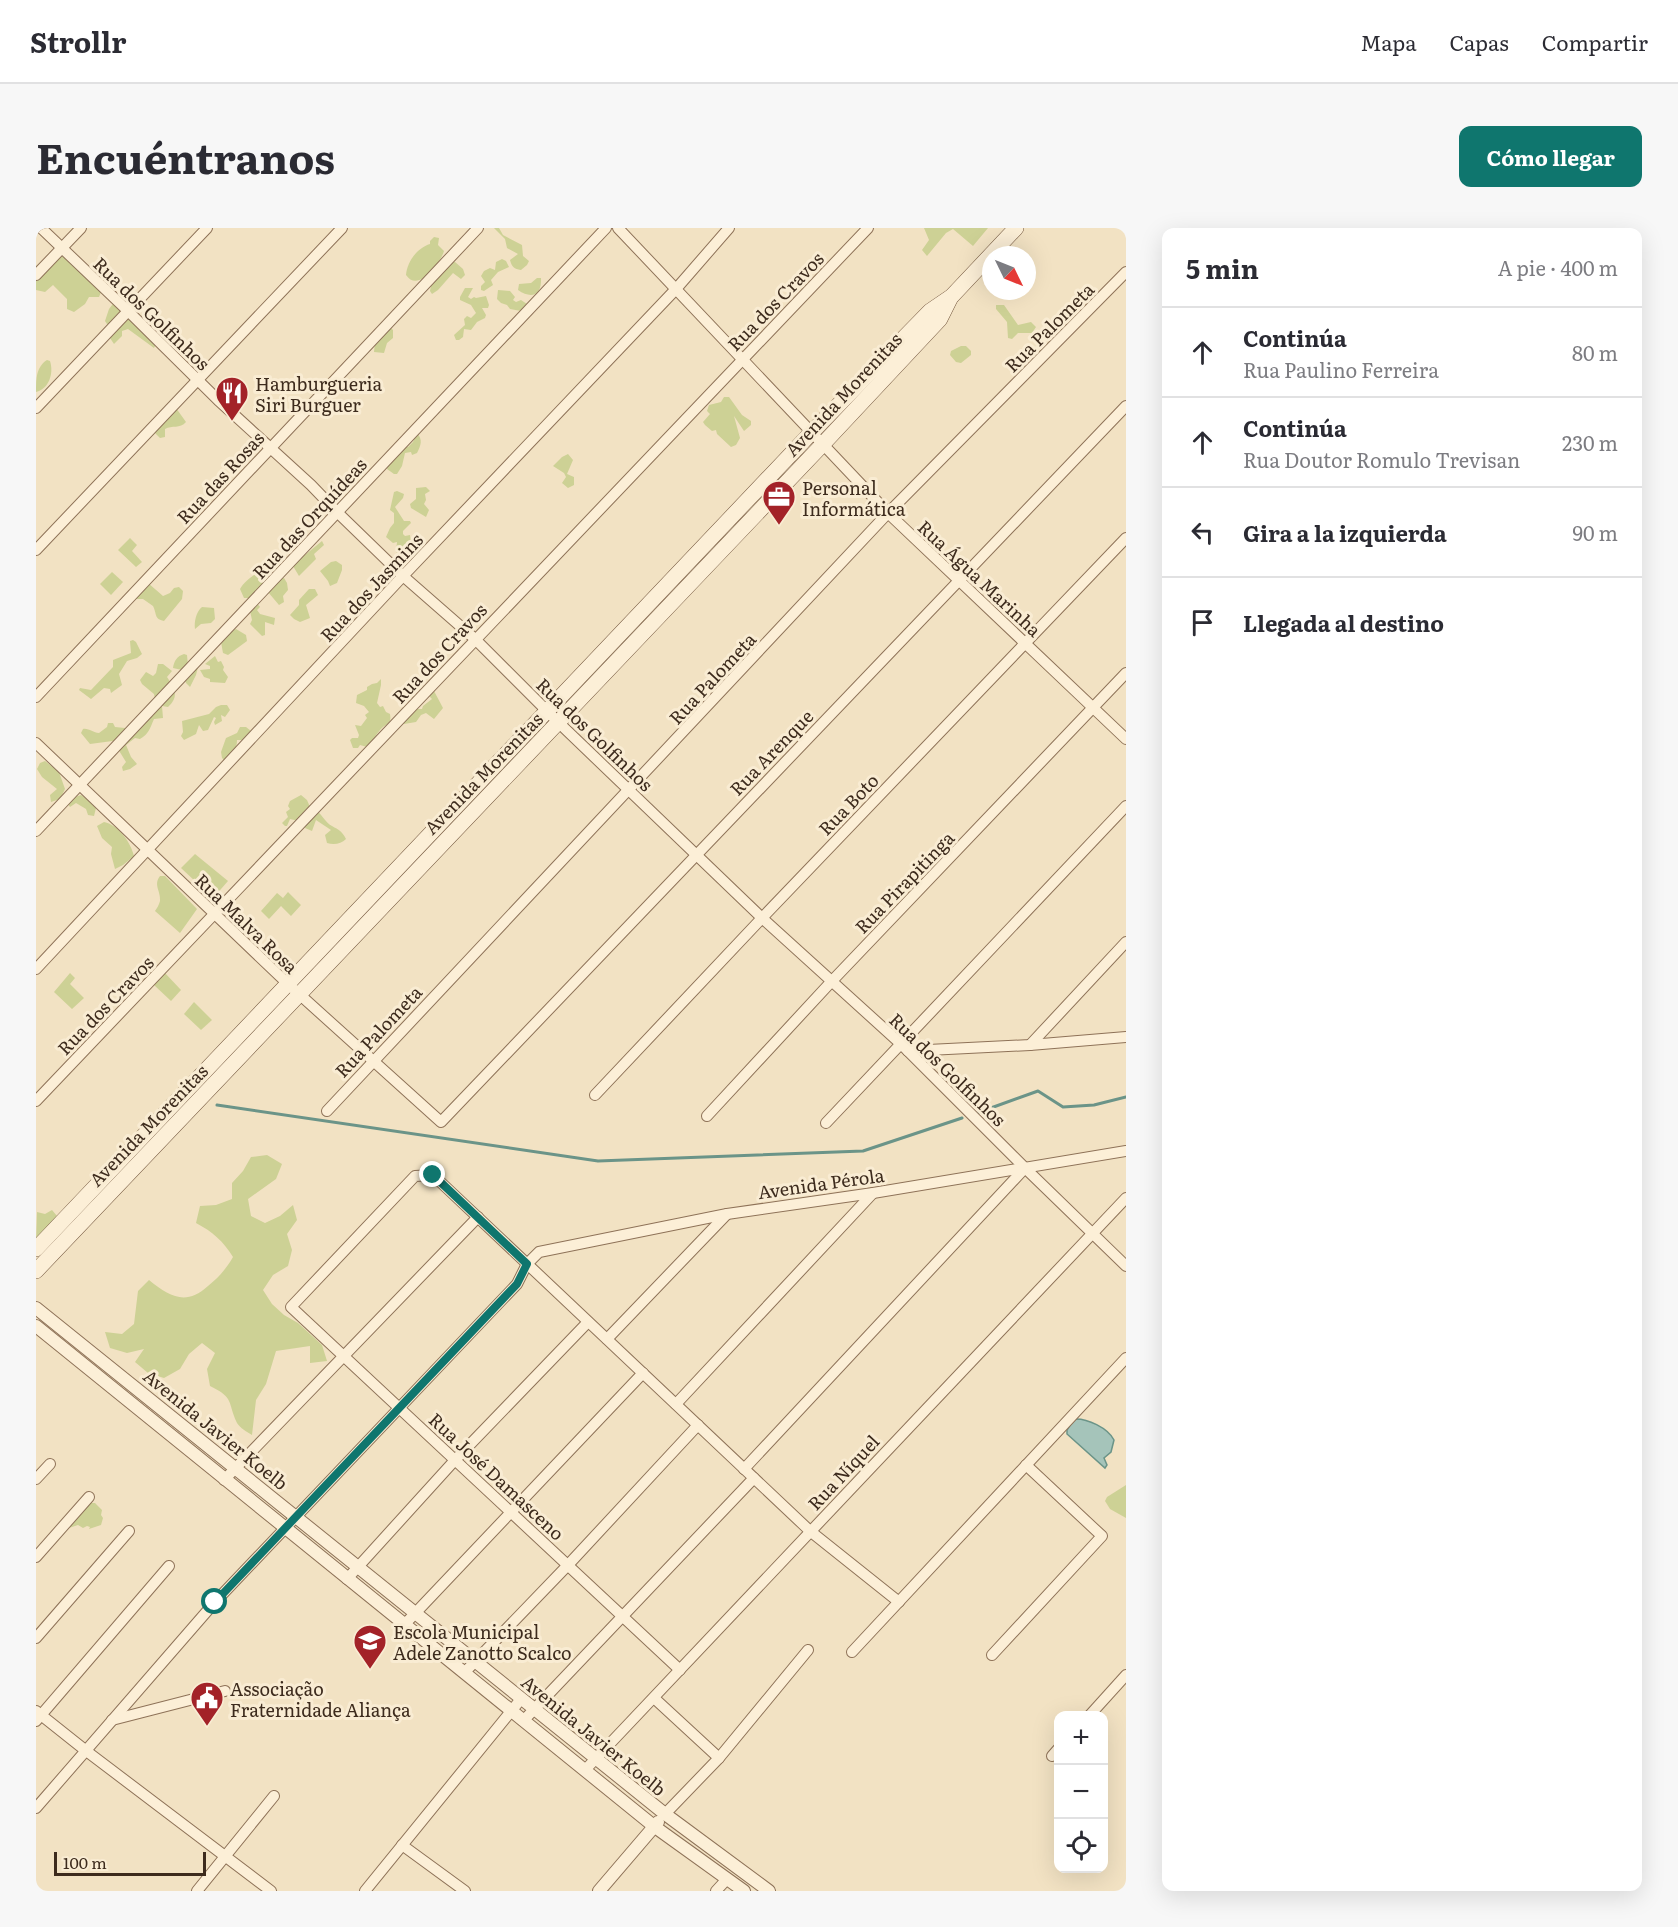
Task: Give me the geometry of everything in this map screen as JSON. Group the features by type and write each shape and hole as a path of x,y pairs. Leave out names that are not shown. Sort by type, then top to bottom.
{"main road":[{"name":"Avenida Morenitas","path":"37,1270 293,990 552,717 811,433 930,311 952,296 1016,228"},
{"name":"Avenida Morenitas","path":"552,717 823,444 940,319 952,296"},
{"name":"Avenida Morenitas","path":"36,1249 293,990"}],"street":[{"name":"Rua dos Golfinhos","path":"41,228 311,485 337,513 475,639 552,717 762,918 904,1048 1126,1266"},
{"path":"36,275 81,228"},
{"path":"36,408 207,228"},
{"path":"36,550 342,228"},
{"name":"Rua das Rosas","path":"36,697 478,228"},
{"name":"Rua das Orquídeas","path":"36,831 606,228"},
{"name":"Rua Água Marinha","path":"618,228 888,513 1126,739"},
{"name":"Rua dos Jasmins","path":"36,969 676,289 729,228"},
{"name":"Rua dos Cravos","path":"36,1101 868,228"},
{"name":"Rua Palometa","path":"327,1111 888,513 1126,272"},
{"name":"Rua Arenque","path":"441,1122 1126,406"},
{"name":"Rua Boto","path":"595,1095 1126,538"},
{"name":"Rua Pirapitinga","path":"707,1116 831,982 1126,673"},
{"name":"Rua Malva Rosa","path":"36,743 293,990 441,1122"},
{"path":"826,1123 904,1048 1126,806"},
{"path":"1030,1045 1126,942"},
{"path":"904,1048 1030,1045 1126,1037"},
{"name":"Avenida Pérola","path":"527,1264 539,1252 727,1214 1126,1151"},
{"path":"744,1469 1025,1168"},
{"name":"Rua José Damasceno","path":"478,1217 433,1175 415,1176 291,1307 680,1670"},
{"path":"676,1404 873,1192"},
{"name":"Rua Níquel","path":"585,1770 1126,1198"},
{"path":"607,1339 727,1214"},
{"path":"224,1480 478,1217 810,1531 899,1602"},
{"path":"36,1808 215,1602 517,1284 527,1264"},
{"name":"Avenida Javier Koelb","path":"36,1308 534,1710 665,1814 769,1891"},
{"path":"347,1579 455,1460 588,1322"},
{"name":"Avenida Javier Koelb","path":"36,1326 655,1827 744,1891"},
{"path":"852,1652 1126,1358"},
{"path":"404,1625 643,1373"},
{"path":"464,1673 698,1425"},
{"path":"36,1479 50,1464"},
{"path":"992,1656 1102,1536 1026,1465"},
{"path":"523,1721 754,1478"},
{"path":"36,1557 89,1497"},
{"path":"36,1638 129,1532"},
{"path":"170,1566 38,1716 270,1891"},
{"path":"599,1891 665,1814 719,1758 808,1650"},
{"path":"1094,1711 1126,1675"},
{"path":"112,1720 225,1691"},
{"path":"654,1698 719,1758"},
{"path":"365,1891 521,1699"},
{"path":"197,1891 274,1796"},
{"path":"402,1845 465,1891"},
{"path":"716,1891 727,1879"}],"green space":[{"path":"494,228 499,228 503,235 522,245 523,256 529,261 521,270 514,267 510,260 518,254 507,248 505,239"},
{"path":"924,228 988,228 973,246 953,229 946,233 927,256 922,250 929,240"},
{"path":"434,237 439,238 438,245 444,251 442,257 428,275 416,281 411,280 406,275 411,261 417,252 430,244"},
{"path":"60,256 65,257 73,266 80,268 101,292 99,297 89,297 85,304 74,312 67,309 67,299 53,285 45,292 36,290 36,266"},
{"path":"502,259 509,267 498,272 491,280 493,285 484,291 481,290 485,282 481,276 484,271 490,268 495,270 496,262"},
{"path":"451,262 455,262 463,269 465,275 461,279 453,273 432,294 431,286"},
{"path":"541,278 541,284 535,294 531,295 518,290 519,284 531,283"},
{"path":"465,288 473,288 468,297 471,299 486,296 489,305 488,308 482,308 486,315 485,318 477,322 471,330 464,329 463,337 456,340 454,335 465,325 464,319 467,316 471,318 476,313 471,305 460,300"},
{"path":"498,290 510,291 515,297 513,300 516,302 521,300 527,304 525,308 521,311 510,309 501,303 497,299"},
{"path":"118,297 157,342 154,348 128,329 122,331 122,336 114,344 110,338 111,330 105,321 109,309"},
{"path":"996,305 1004,305 1018,325 1031,322 1036,327 1032,333 1018,333 1012,339 1008,338 1007,322 996,309"},
{"path":"389,326 393,330 393,338 387,343 384,353 374,352 375,342"},
{"path":"966,346 971,351 971,355 961,363 956,362 950,355 951,351"},
{"path":"47,360 50,361 51,375 44,388 36,392 39,370"},
{"path":"724,397 729,397 742,415 751,421 751,425 744,431 734,416 740,438 736,445 731,447 717,434 716,430 712,431 703,422 710,414 707,411 709,405 721,402"},
{"path":"176,408 186,422 165,429 165,437 160,438 155,433 155,428"},
{"path":"417,433 421,443 417,453 412,455 411,452 405,453 402,466 397,474 394,474 387,469 388,463 404,446 408,447 413,442"},
{"path":"568,454 573,460 567,474 574,477 574,485 568,488 562,483 566,477 564,473 553,466"},
{"path":"426,487 430,491 425,494 424,504 429,510 426,517 411,508 410,504 416,499 416,488"},
{"path":"394,492 404,494 395,507 404,521 411,523 403,534 410,535 411,543 420,548 416,556 400,555 396,552 397,542 393,543 386,537 394,523 394,513 390,510"},
{"path":"130,538 137,545 132,551 142,562 136,567 118,550"},
{"path":"322,541 324,545 314,554 316,559 299,576 293,566 297,552 305,555"},
{"path":"336,561 342,565 342,570 337,583 330,586 320,571 331,562"},
{"path":"262,570 266,575 264,583 250,598 244,598 240,589"},
{"path":"112,572 123,582 111,595 100,584"},
{"path":"284,578 288,590 283,596 284,602 279,605 268,592 279,579"},
{"path":"148,583 163,596 174,588 179,587 183,591 182,599 164,621 157,617 153,606 143,599 136,599"},
{"path":"309,589 315,589 318,595 306,605 310,618 300,622 290,615"},
{"path":"257,603 260,607 257,610 260,614 275,618 274,625 265,622 265,635 262,636 250,624 252,620 250,611"},
{"path":"202,607 214,608 215,619 195,629 196,617"},
{"path":"236,629 246,635 247,641 228,655 223,653 221,642 226,634"},
{"path":"133,640 142,654 127,661 119,674 122,685 111,693 110,689 104,688 91,699 79,690 80,688 91,690 113,667 113,660 131,653 130,641"},
{"path":"184,654 187,655 188,665 198,667 190,687 186,683 182,670 173,668 176,659"},
{"path":"215,656 218,662 221,661 228,677 225,683 210,682 210,679 204,677 200,670 210,669 210,666 205,664"},
{"path":"158,664 163,664 172,671 167,677 174,688 175,696 168,707 162,706 163,718 154,719 145,735 140,739 135,738 126,745 137,764 123,771 122,767 126,762 118,749 137,732 155,699 154,694 140,680 146,672 153,676"},
{"path":"381,679 377,703 390,714 390,720 367,747 360,745 358,748 353,748 350,740 358,738 359,735 355,725 361,726 367,718 365,715 369,712 364,706 356,703 357,695"},
{"path":"429,691 434,691 443,708 434,719 426,713 421,715 416,722 404,724 404,718 416,709 422,709 432,699 428,695"},
{"path":"221,705 227,705 230,710 225,717 221,715 222,721 215,725 216,718 214,717 208,730 203,731 199,725 196,734 184,740 181,736 182,721 209,714"},
{"path":"108,723 113,723 115,727 125,728 125,733 120,740 90,744 81,733 85,729 99,733 107,727"},
{"path":"240,727 246,727 251,731 250,736 237,740 234,752 225,761 221,752 226,738 237,733"},
{"path":"45,761 59,772 65,789 60,799 51,802 50,795 57,789 42,777 37,769 40,763"},
{"path":"81,795 96,808 94,816 88,815 86,809 76,803 70,807 68,804"},
{"path":"301,795 310,807 299,821 290,819 285,826 282,823 288,817 286,812 290,809 288,806 290,801"},
{"path":"318,812 328,823 342,832 346,839 337,844 327,843 325,835 331,830 316,820 312,831 305,828 306,822"},
{"path":"104,822 115,827 124,835 134,856 115,869 111,854 112,847 102,838 97,826"},
{"path":"195,854 228,881 214,897 181,868"},
{"path":"160,876 165,876 197,909 180,933 155,911 160,901 157,882"},
{"path":"288,892 301,905 291,916 281,906 269,919 261,911 277,893 283,898"},
{"path":"70,973 75,978 70,984 84,998 72,1009 54,992"},
{"path":"165,973 181,990 171,1001 154,985"},
{"path":"194,1002 212,1020 201,1030 184,1014"},
{"path":"267,1155 282,1164 276,1179 248,1199 251,1216 265,1223 280,1216 293,1205 297,1220 287,1234 292,1250 288,1266 273,1275 263,1290 272,1304 322,1345 327,1361 310,1363 310,1346 276,1351 266,1384 256,1400 252,1435 237,1423 227,1397 210,1386 207,1369 215,1353 202,1343 189,1354 180,1369 164,1378 148,1373 135,1362 144,1349 127,1353 110,1348 105,1332 122,1334 134,1324 138,1291 149,1280 171,1295 185,1297 200,1292 219,1276 233,1257 217,1237 196,1223 200,1206 216,1205 232,1199 232,1183 243,1171 251,1157"},
{"path":"52,1210 57,1216 36,1243 37,1212 45,1214"},
{"path":"1126,1485 1126,1518 1110,1509 1105,1501 1107,1497"},
{"path":"87,1503 95,1503 102,1510 101,1525 89,1529 90,1527 83,1528 78,1525 69,1528"}],"water":[{"path":"1074,1419 1085,1420 1097,1425 1114,1440 1111,1452 1104,1458 1107,1465 1105,1468 1067,1434"}],"waterway":[{"path":"977,1113 1038,1091 1063,1107 1094,1105 1126,1097"},
{"path":"217,1105 598,1161 863,1151 962,1118"}],"place":[{"name":"Hamburgueria Siri Burguer","path":"232,422"},
{"name":"Personal Informática","path":"779,526"},
{"name":"Escola Municipal Adele Zanotto Scalco","path":"370,1670"},
{"name":"Associação Fraternidade Aliança","path":"207,1727"}],"route":[{"path":"215,1602 517,1284 527,1264 433,1175"}]}
